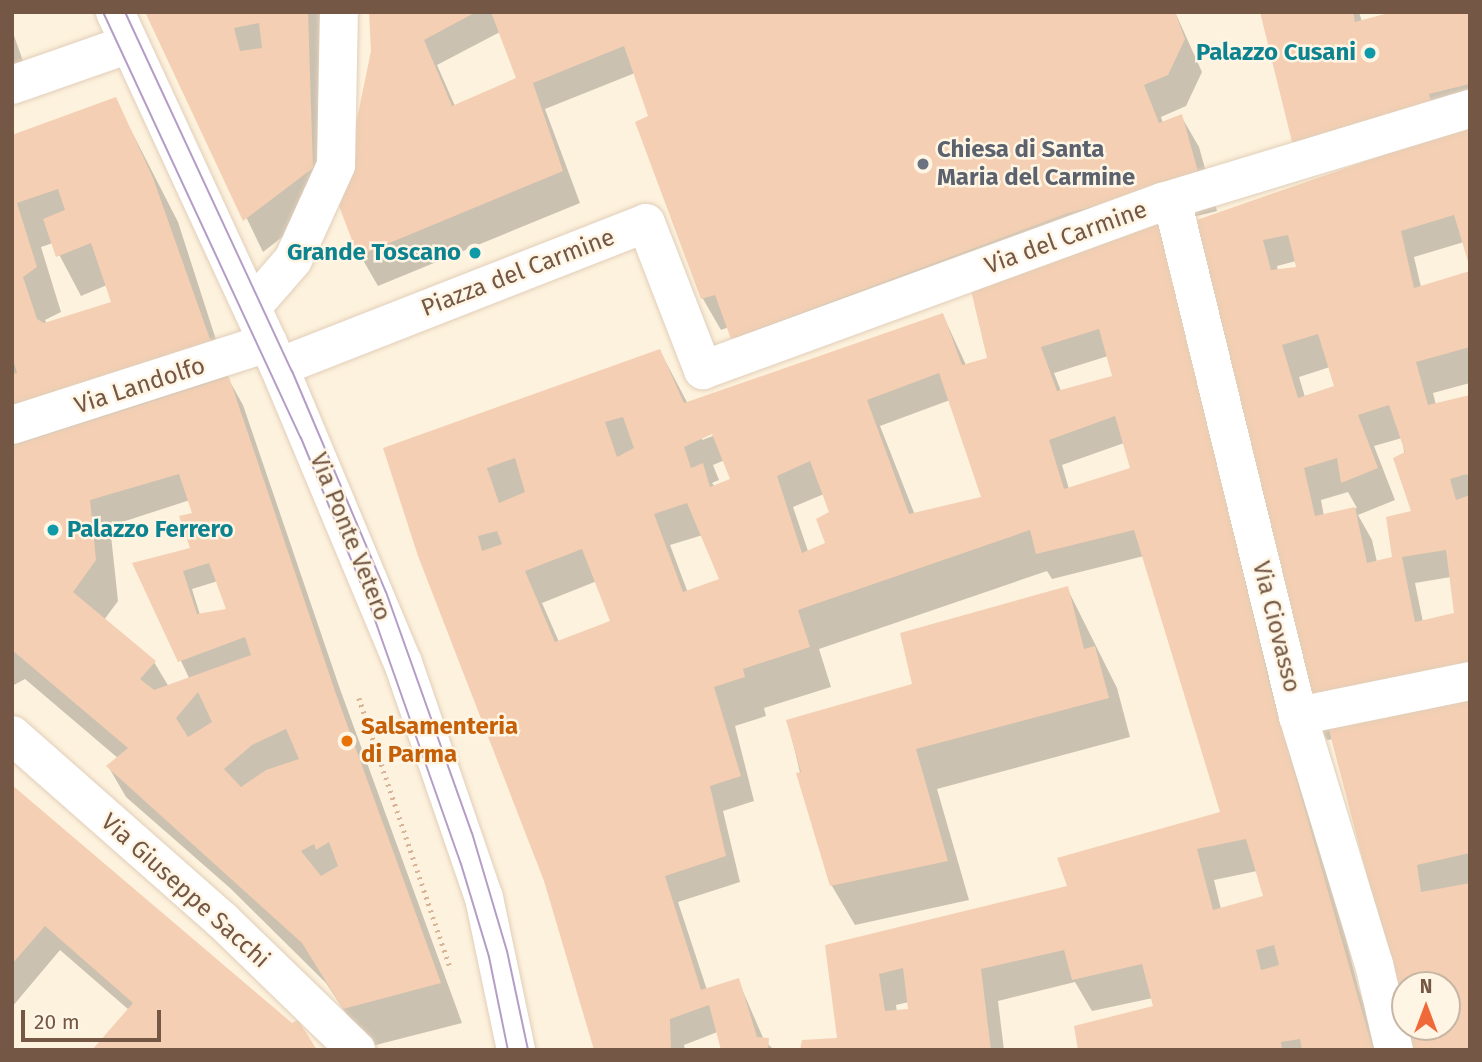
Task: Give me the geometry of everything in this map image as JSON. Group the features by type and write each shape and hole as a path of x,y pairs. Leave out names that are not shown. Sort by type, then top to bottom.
{"street":[{"path":"252,307 293,260 336,165 339,12"},
{"path":"12,85 122,28"},
{"name":"Via Ponte Vetero","path":"122,28 252,307 402,663 484,898 516,1050"},
{"name":"Via del Carmine","path":"690,334 703,370 1172,200 1470,109"},
{"name":"Via Ciovasso","path":"1172,200 1298,716 1374,964 1394,1050"},
{"name":"Piazza del Carmine","path":"273,355 646,223 690,334"},
{"name":"Via Landolfo","path":"12,425 273,355"},
{"path":"1298,716 1470,681"},
{"name":"Via Giuseppe Sacchi","path":"12,735 222,920 356,1050"}],"path":[{"path":"359,698 453,974"}],"building":[{"path":"145,12 308,12 313,168 243,221","holes":["259,23 262,48 240,51 234,28"]},
{"name":"Chiesa di Santa Maria del Carmine","path":"369,12 476,12 424,40 452,106 516,78 491,12 1175,12 1185,39 1168,75 1144,85 1159,123 1182,114 1200,179 1068,213 731,339 715,295 701,299 635,122 648,116 624,46 533,83 563,171 358,256 339,206 371,51"},
{"name":"Palazzo Cusani","path":"1260,12 1353,12 1355,22 1392,12 1470,12 1470,84 1429,94 1432,105 1292,142"},
{"path":"116,97 153,178 211,342 12,412 12,374 17,373 12,356 12,135","holes":["58,189 65,210 43,219 56,257 91,243 111,302 44,323 37,319 23,277 37,267 17,203"]},
{"path":"1470,125 1470,268 1454,215 1401,231 1414,288 1470,271 1470,347 1416,362 1428,405 1470,395 1470,482 1467,474 1450,479 1456,500 1470,495 1470,671 1303,702 1194,221","holes":["1288,235 1296,267 1271,270 1263,240","1318,334 1334,386 1298,398 1282,345","1389,405 1405,452 1393,458 1411,511 1386,517 1392,557 1367,563 1355,507 1315,516 1304,468 1337,458 1341,483 1378,468 1358,415","1446,550 1454,613 1415,622 1402,557"]},
{"path":"1160,221 1269,683 1373,1050 1302,1050 1300,1039 1281,1042 1282,1050 1078,1050 1074,1026 1153,1006 1142,964 1072,980 1064,950 981,969 991,1050 800,1050 802,1040 837,1038 825,945 1067,886 1057,858 1220,812 1134,530 1036,554 1030,530 798,610 810,647 743,669 745,677 714,687 741,776 710,786 726,856 665,876 701,990 739,978 757,1037 769,1038 768,1050 721,1050 709,1005 670,1019 671,1050 594,1050 544,881 418,556 383,448 660,349 684,403 943,313 962,365 987,358 969,282","holes":["1099,329 1112,376 1057,391 1041,347","939,373 981,497 909,514 867,400","1115,416 1130,468 1064,489 1049,440","623,417 634,448 617,457 605,422","712,434 730,479 710,487 703,463 691,468 684,447","515,458 525,492 499,503 487,468","810,461 829,512 816,519 825,543 802,553 777,476","687,503 719,579 683,592 654,514","497,531 502,544 482,551 478,536","582,549 610,621 555,642 525,571","1246,839 1263,896 1213,910 1197,849","1274,945 1279,965 1261,970 1256,950","903,968 908,1009 885,1011 879,974"]},
{"path":"229,377 336,694 441,983 343,1009 302,943 106,766 128,748 12,650 12,446","holes":["179,474 192,513 179,516 190,548 132,563 178,662 245,637 251,655 154,690 140,679 156,661 73,592 96,560 90,500","209,563 226,609 197,614 183,571","198,692 212,722 188,737 176,718","286,729 299,759 266,770 241,787 224,769 252,745","329,842 338,866 321,876 301,851 314,844 316,850"]},
{"path":"1068,586 1084,649 1095,646 1109,698 916,749 948,861 830,886 796,773 801,772 786,720 912,684 900,633"},
{"path":"1470,694 1470,853 1417,865 1421,892 1470,883 1470,1050 1410,1050 1408,1041 1461,1041 1461,971 1392,971 1328,726"},
{"path":"12,785 292,1023 298,1020 317,1050 92,1050 133,1003 45,926 12,964"}],"tram line":[{"path":"103,12 301,438 369,603 461,864 489,957 508,1050"},
{"path":"125,12 292,371 386,592 472,833 507,951 528,1050"}],"place":[{"name":"Palazzo Cusani","path":"1370,53"},
{"name":"Chiesa di Santa Maria del Carmine","path":"923,164"},
{"name":"Grande Toscano","path":"475,253"},
{"name":"Palazzo Ferrero","path":"53,530"},
{"name":"Salsamenteria di Parma","path":"347,741"}]}
